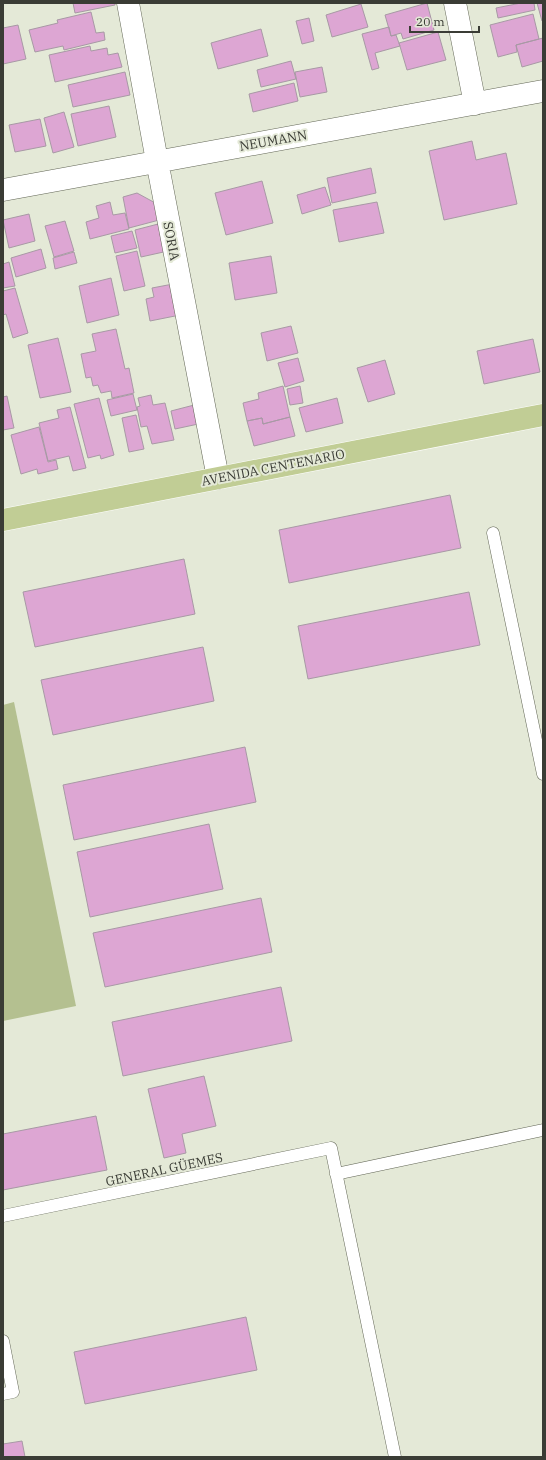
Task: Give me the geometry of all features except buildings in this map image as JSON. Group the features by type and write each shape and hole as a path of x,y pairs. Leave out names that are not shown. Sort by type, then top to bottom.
{"main road":[{"name":"AVENIDA CENTENARIO","path":"3,520 543,415"}],"street":[{"name":"SORIA","path":"128,3 218,478"},
{"path":"454,3 475,104"},
{"name":"NEUMANN","path":"3,190 543,91"}],"lane":[{"path":"493,533 543,774"},
{"path":"395,1457 336,1174 543,1130"},
{"name":"GENERAL GÜEMES","path":"3,1216 331,1148 336,1174"},
{"path":"3,1341 14,1392 3,1394"}],"green space":[{"path":"14,702 76,1006 3,1021 3,705"}]}
